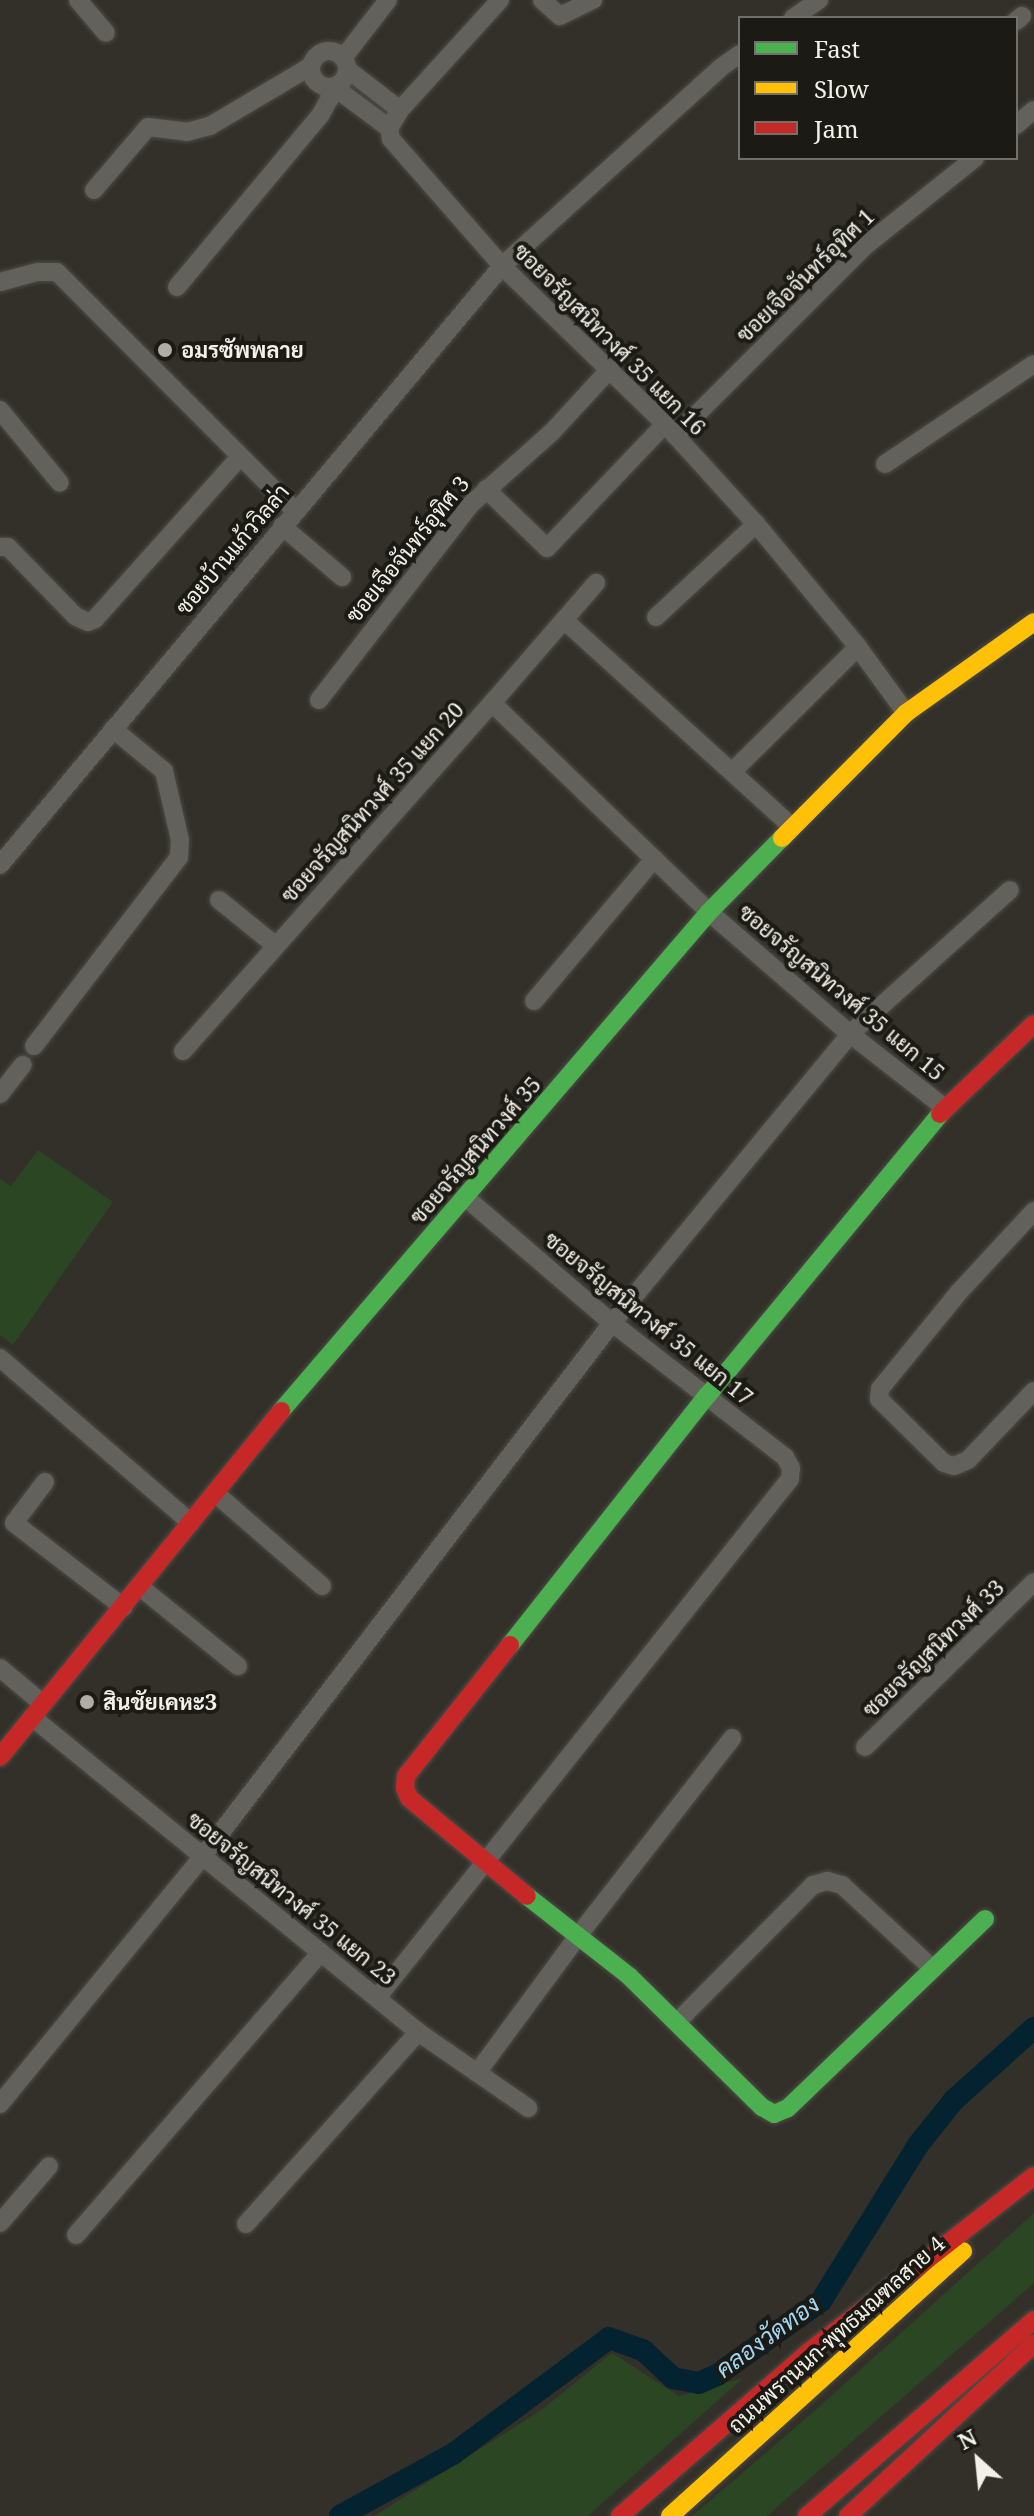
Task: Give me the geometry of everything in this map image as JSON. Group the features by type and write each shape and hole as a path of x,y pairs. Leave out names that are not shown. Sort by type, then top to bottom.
{"street":[{"path":"78,0 106,33"},
{"path":"331,87 343,80 345,63 388,0"},
{"path":"542,0 560,16 593,0"},
{"path":"796,16 819,0"},
{"path":"311,66 317,83 331,87 389,128 400,110 498,1"},
{"path":"94,190 148,127 187,132 210,126 311,66 322,53 333,52 400,110"},
{"name":"ซอยบ้านแก้ววิลล่า","path":"0,865 502,266 720,68 738,55"},
{"path":"177,287 321,114 330,98 331,87"},
{"name":"ซอยจรัญสนิทวงศ์ 35 แยก 16","path":"389,128 391,139 502,266 610,369 756,524 858,647 906,713"},
{"name":"ซอยเจือจันทร์อุทิศ 1","path":"486,489 547,548 865,246 972,160"},
{"path":"0,282 38,272 57,272 295,511"},
{"path":"885,464 1034,364"},
{"name":"ซอยเจือจันทร์อุทิศ 3","path":"319,700 400,592 486,489 553,431 610,369"},
{"path":"0,410 60,483"},
{"path":"0,547 8,547 75,616 88,622 95,619 240,457"},
{"path":"656,617 756,524"},
{"path":"282,526 342,577"},
{"path":"492,703 596,583"},
{"path":"564,620 792,827"},
{"name":"ซอยจรัญสนิทวงศ์ 35","path":"0,1757 316,1368 466,1198 709,912 906,713 1034,622"},
{"path":"732,772 858,647"},
{"name":"ซอยจรัญสนิทวงศ์ 35 แยก 20","path":"183,1051 492,703 709,912"},
{"path":"34,1046 179,857 180,840 164,771 113,729"},
{"path":"534,1001 654,859"},
{"path":"0,2104 202,1857 612,1323 850,1034 1010,890"},
{"path":"219,900 276,946"},
{"name":"ซอยจรัญสนิทวงศ์ 35 แยก 15","path":"709,912 850,1034 945,1108"},
{"path":"985,1919 788,2108 774,2114 762,2107 678,2021 409,1798 406,1776 707,1396 945,1108 1034,1024"},
{"path":"0,1094 23,1065"},
{"name":"ซอยจรัญสนิทวงศ์ 35 แยก 17","path":"466,1198 612,1323 785,1457 791,1468 790,1479 483,1861"},
{"path":"1034,1211 959,1292 880,1389 879,1399 944,1463 954,1466 968,1460 1034,1391"},
{"path":"0,1358 191,1523"},
{"path":"45,1482 14,1523 123,1607"},
{"path":"215,1493 322,1586"},
{"name":"ซอยจรัญสนิทวงศ์ 33","path":"865,1747 1034,1582"},
{"path":"140,1587 238,1666"},
{"name":"ซอยจรัญสนิทวงศ์ 35 แยก 23","path":"0,1668 38,1711 202,1857 418,2032 528,2108"},
{"path":"477,2073 578,1936 732,1738"},
{"path":"377,1998 483,1861"},
{"path":"678,2021 813,1885 827,1881 842,1885 933,1969"},
{"path":"76,2235 321,1952"},
{"path":"246,2224 418,2032"},
{"path":"0,2223 49,2166"},
{"path":"620,2516 810,2351 1034,2176"},
{"name":"ถนนพรานนก-พุทธมณฑลสาย 4","path":"670,2516 1034,2186"},
{"path":"807,2516 1034,2320"},
{"path":"848,2516 1034,2344"}],"green space":[{"path":"38,1150 113,1202 13,1345 0,1335 0,1179 11,1186"},
{"path":"1034,2213 1034,2283 767,2516 692,2516 819,2407"},
{"path":"612,2353 679,2396 743,2378 588,2516 374,2516 540,2411"}],"waterway":[{"name":"คลองวัดทอง","path":"340,2516 453,2454 609,2338 644,2351 673,2378 699,2383 717,2375 821,2301 918,2145 954,2100 1034,2028"}],"traffic: fast":[{"path":"281,1411 709,912 782,838"},
{"path":"510,1645 707,1396 940,1114"},
{"path":"527,1896 629,1976 762,2107 774,2114 788,2108 985,1919"}],"traffic: slow":[{"path":"782,838 906,713 1034,622"},
{"path":"670,2516 963,2251"}],"traffic: jam":[{"path":"940,1114 1034,1024"},
{"path":"0,1757 281,1411"},
{"path":"510,1645 406,1776 405,1788 409,1798 527,1896"},
{"path":"620,2516 810,2351 1034,2176"},
{"path":"807,2516 1034,2320"},
{"path":"848,2516 1034,2344"}],"place":[{"name":"อมรซัพพลาย","path":"165,350"},
{"name":"สินชัยเคหะ3","path":"87,1702"}]}
